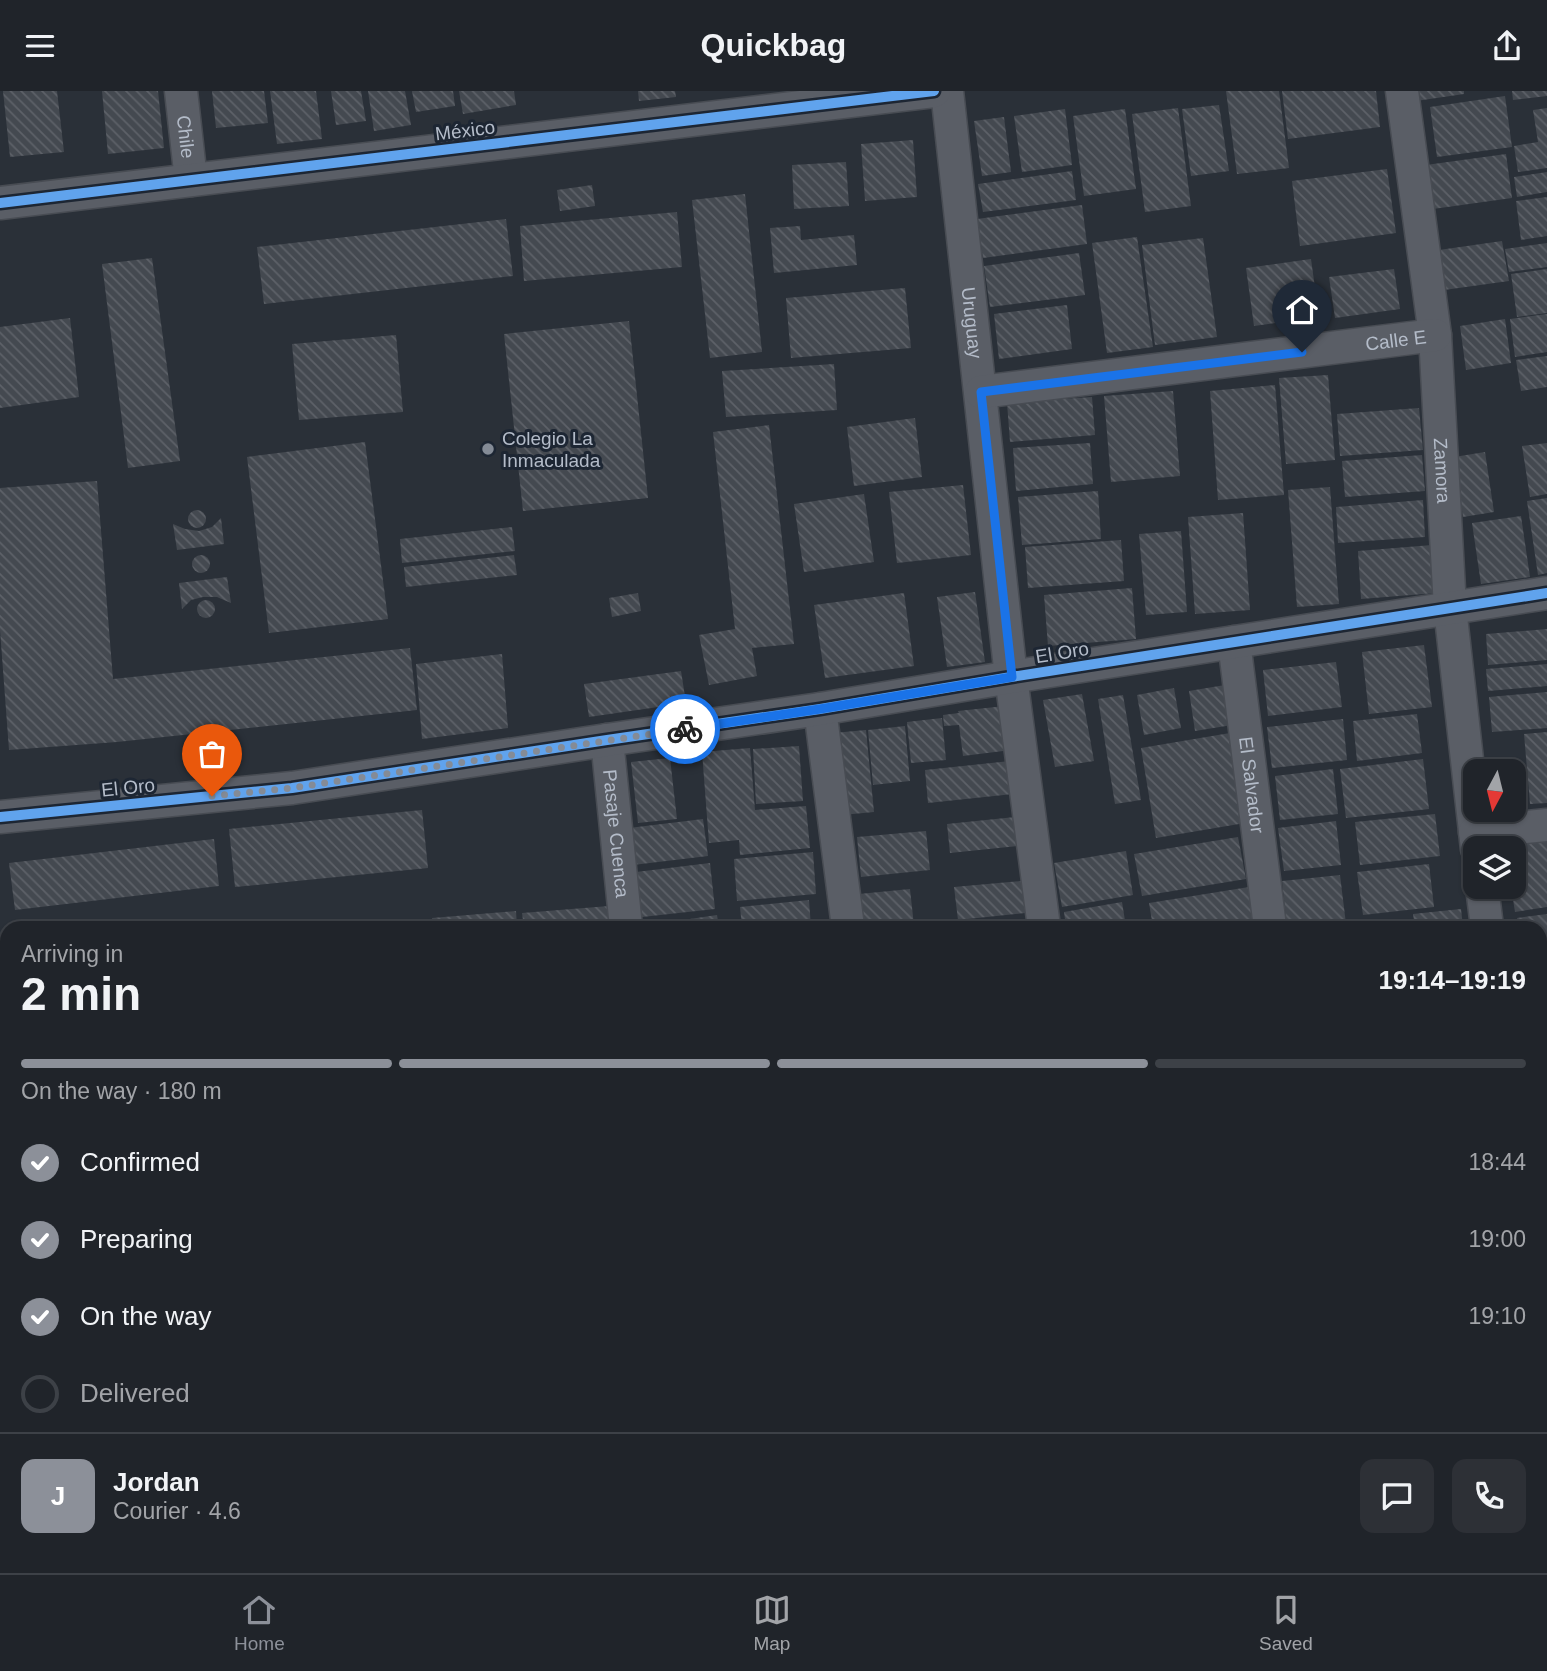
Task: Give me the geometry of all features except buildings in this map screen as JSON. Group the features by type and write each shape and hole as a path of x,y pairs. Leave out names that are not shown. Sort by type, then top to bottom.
{"street":[{"name":"Chile","path":"181,91 191,180"},
{"name":"México","path":"0,203 934,91"},
{"name":"Uruguay","path":"947,91 1012,677 1043,921"},
{"name":"Zamora","path":"1402,91 1435,335 1450,608 1475,836"},
{"name":"Calle E","path":"981,392 1435,335"},
{"name":"El Oro","path":"0,817 292,788 820,709 1547,593"},
{"name":"El Salvador","path":"1234,642 1269,921"},
{"path":"820,709 847,921"},
{"name":"Pasaje Cuenca","path":"607,740 625,921"},
{"path":"1498,836 1547,825"},
{"path":"1484,899 1486,921"}],"cycle path":[{"path":"0,203 934,91"},
{"path":"0,817 292,788 820,709 1547,593"}],"way so far":[{"path":"212,796 292,788 685,729"}],"place":[{"name":"Colegio La Inmaculada","path":"488,449"}],"route":[{"path":"685,729 1012,677 981,392 1302,352"}]}
